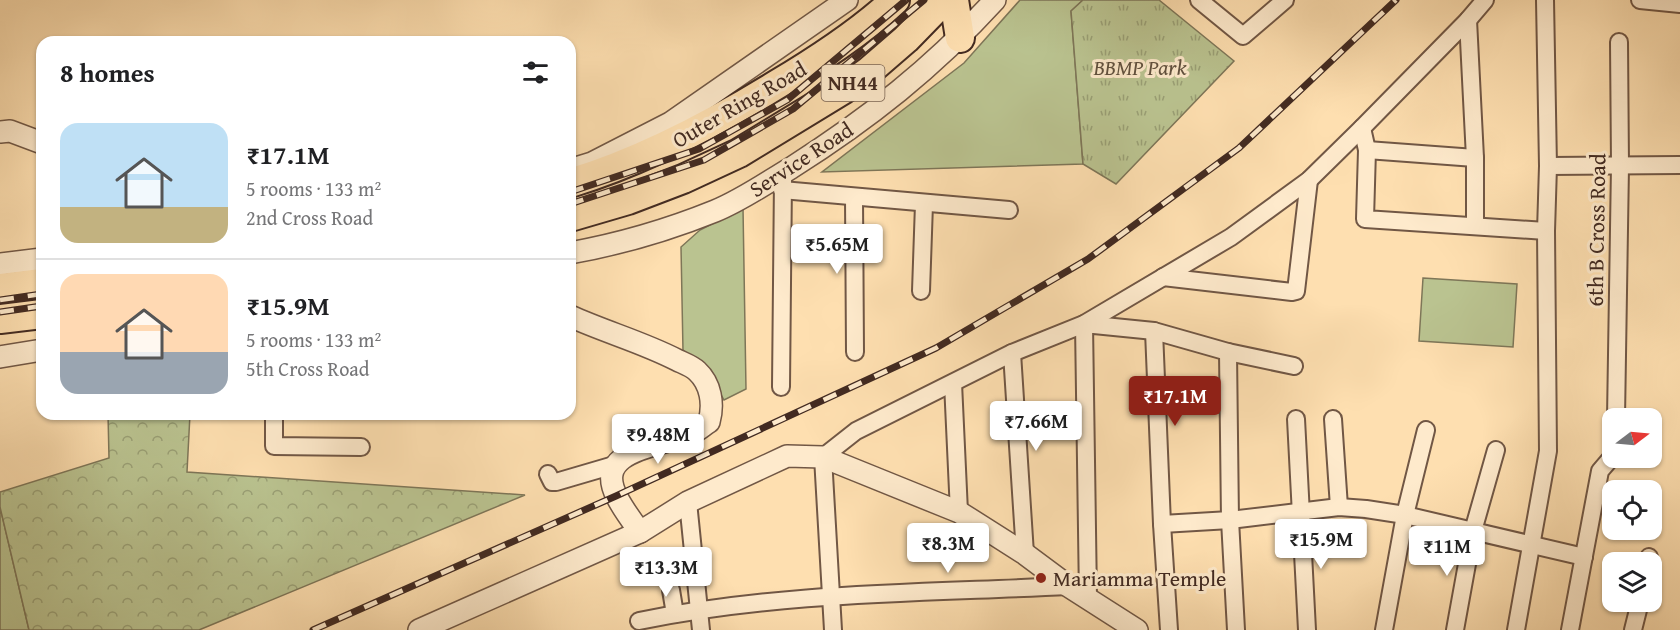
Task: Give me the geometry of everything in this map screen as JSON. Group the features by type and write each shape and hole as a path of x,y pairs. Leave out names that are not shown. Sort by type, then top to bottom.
{"highway":[{"name":"Outer Ring Road","path":"576,181 602,174 728,115 844,41 895,0"},
{"name":"Outer Ring Road","path":"576,215 628,200 682,179 747,148 844,89 869,71 906,39 944,0"},
{"path":"954,0 960,38"},
{"path":"819,58 810,77 813,84 819,90 844,89"},
{"path":"728,115 743,115 754,126 754,134 747,148"},
{"path":"0,288 36,284"},
{"path":"0,320 36,315"}],"street":[{"path":"576,168 592,163 670,123 847,0"},
{"name":"Service Road","path":"576,252 647,235 717,210 766,184 783,181 906,87 960,38 995,0"},
{"path":"1199,0 1243,36 1285,0"},
{"path":"824,457 856,432 1012,353 1084,324 1231,237 1309,180 1468,20 1485,0"},
{"path":"1516,630 1548,451 1546,231 1548,166 1545,0"},
{"path":"1640,0 1680,4"},
{"path":"1468,20 1475,158 1475,226"},
{"name":"6th B Cross Road","path":"1616,408 1620,166 1619,42"},
{"path":"1362,128 1367,150 1365,219 1546,231"},
{"path":"0,132 10,131 36,141"},
{"path":"1367,150 1475,158"},
{"path":"1548,166 1680,165"},
{"path":"1163,277 1296,291 1309,180"},
{"path":"781,387 783,181 854,197 1008,210"},
{"path":"854,197 855,352"},
{"path":"921,291 924,204"},
{"path":"0,264 36,260"},
{"path":"548,474 552,482 556,482 614,465 628,454 694,433 710,422 713,407 709,392 697,370 659,351 576,319"},
{"path":"1084,324 1154,331 1228,352 1294,366"},
{"path":"1084,324 1088,598"},
{"path":"1154,331 1169,630"},
{"path":"0,357 36,351"},
{"path":"1228,352 1230,520 1236,630"},
{"path":"1012,353 1026,554"},
{"path":"953,383 959,512"},
{"path":"1296,419 1307,630"},
{"path":"1333,419 1340,507"},
{"path":"274,420 274,446 361,447"},
{"path":"1384,630 1405,515 1426,430"},
{"path":"1455,630 1473,531 1496,450"},
{"path":"419,630 640,532 688,502 787,456 824,457 959,512 1026,554 1068,586 1137,630"},
{"path":"824,457 833,630"},
{"path":"614,465 611,478 616,496 640,532"},
{"path":"1570,630 1600,471 1603,468"},
{"path":"688,502 702,630"},
{"path":"1162,524 1230,520 1340,507 1366,509 1405,515 1584,557"},
{"path":"639,621 700,610 830,597 1068,586"},
{"path":"671,590 675,614"},
{"path":"1634,630 1638,612"}],"green space":[{"path":"1020,0 1083,0 1071,11 1083,164 822,172 964,63"},
{"name":"BBMP Park","path":"1083,0 1159,0 1234,61 1116,184 1083,164 1071,11"},
{"path":"743,208 746,389 724,400 703,362 683,351 681,247 700,230"},
{"path":"1423,278 1517,284 1513,347 1419,341"},
{"path":"108,420 190,420 187,472 525,495 199,630 29,630 0,507 0,492 109,458"},
{"path":"0,507 29,630 0,630"}],"railway":[{"path":"576,190 699,149 787,100 906,0"},
{"path":"576,202 704,160 793,109 924,0"},
{"path":"313,630 616,496 936,348 1088,259 1239,148 1396,0"},
{"path":"0,300 36,295"},
{"path":"0,312 36,307"}],"place":[{"name":"Mariamma Temple","path":"1041,578"}]}
